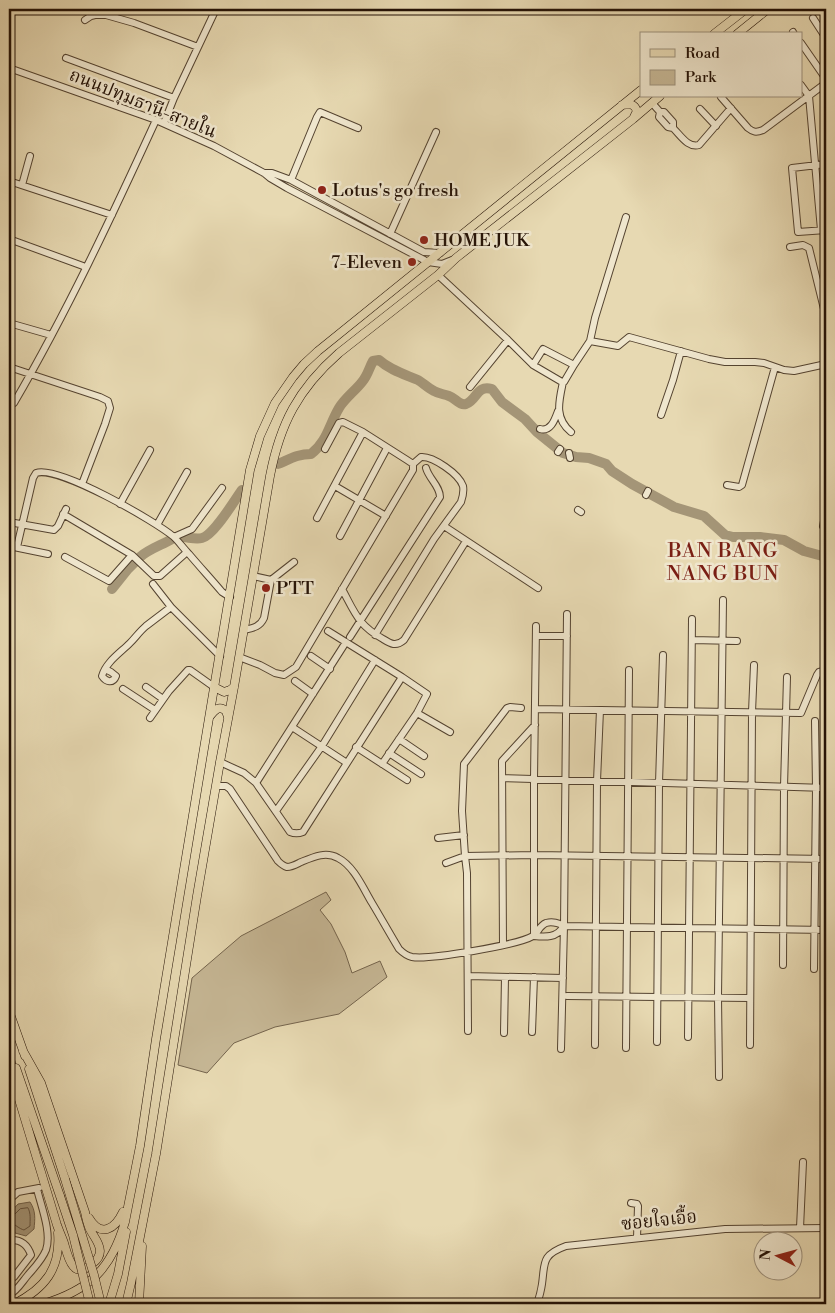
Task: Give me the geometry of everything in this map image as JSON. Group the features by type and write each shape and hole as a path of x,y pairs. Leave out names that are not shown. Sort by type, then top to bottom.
{"main road":[{"path":"717,32 746,9"},
{"path":"739,32 768,9"},
{"path":"43,1304 74,1292 92,1280 111,1257 121,1234 140,1146 250,470 260,436 275,403 293,377 318,351 640,91"},
{"path":"126,1304 162,1118 196,904 273,459 282,429 296,403 313,378 324,366 438,275 456,258 633,119 654,98"},
{"path":"622,105 632,104 634,106 637,111 633,119"},
{"path":"214,687 224,692 234,687"},
{"path":"210,716 218,708 221,708 226,711 228,718"},
{"path":"9,1011 65,1179 94,1276 100,1304"},
{"path":"9,1046 73,1235 90,1304"},
{"path":"9,1053 18,1096 69,1260 74,1267 86,1269 99,1257 99,1245 88,1226 85,1212 41,1083 23,1051"},
{"path":"85,1212 92,1223 100,1229 112,1228 119,1221 131,1192"},
{"path":"110,1304 124,1243 131,1192"},
{"path":"139,1302 143,1224"},
{"path":"14,1304 38,1289 54,1266 58,1252 57,1225"},
{"path":"124,1243 130,1246 140,1237"}],"street":[{"path":"164,123 216,9"},
{"path":"85,20 95,15 106,16 134,23 198,47"},
{"path":"813,18 826,38"},
{"path":"802,45 826,79"},
{"path":"66,58 174,98"},
{"name":"ถนนปทุมธานี-สายใน","path":"9,68 164,123 214,146 264,173 287,188 428,262"},
{"path":"722,98 748,128 758,132 826,83"},
{"path":"802,86 809,96 815,165 824,230 798,232 792,168 815,165 826,164"},
{"path":"654,98 660,112 664,112 673,122 673,128 693,146 702,143 731,108"},
{"path":"700,109 716,126"},
{"path":"291,180 320,112 358,128"},
{"path":"9,404 14,403 31,374 86,268 156,120"},
{"path":"390,234 436,132"},
{"path":"22,185 30,156"},
{"name":"ถนนปทุมธานี-สายใน","path":"264,173 272,173 291,180 424,252 440,253"},
{"path":"9,181 112,215"},
{"path":"326,208 330,201"},
{"path":"571,432 562,422 559,409 563,382 590,341 595,318 626,217"},
{"path":"9,238 86,268"},
{"path":"790,247 803,246 810,248 826,317"},
{"path":"428,262 442,264 456,258"},
{"path":"438,275 534,365 563,382"},
{"path":"9,323 51,335"},
{"path":"590,341 618,346 629,337 709,359 724,362 755,362 794,371 826,364"},
{"path":"470,387 508,340"},
{"path":"534,365 543,349 574,366"},
{"path":"661,415 673,380 680,351"},
{"path":"9,367 108,401 110,408 105,424 82,484"},
{"path":"727,485 739,488 742,485 775,367"},
{"path":"540,429 545,430 549,428 559,409"},
{"path":"325,449 340,422 344,422 413,464"},
{"path":"317,518 363,432"},
{"path":"340,536 387,448"},
{"path":"120,504 150,450"},
{"path":"375,635 434,539 461,502 463,495 463,485 452,472 431,458 421,458 413,464"},
{"path":"239,656 275,673 284,675 296,667 413,470 413,464"},
{"path":"256,783 440,497 439,489 430,478 426,468"},
{"path":"16,548 33,478 36,473 41,472 82,484 157,525 174,537 222,592 230,598"},
{"path":"157,525 186,472"},
{"path":"334,486 386,516"},
{"path":"174,537 192,529 222,488"},
{"path":"823,526 826,510"},
{"path":"9,522 54,530 65,511 132,555 152,575 156,576 160,576 187,552"},
{"path":"444,526 538,588"},
{"path":"342,589 360,622 375,635 392,644 399,644 404,640 466,541"},
{"path":"9,546 48,554"},
{"path":"65,557 109,581 132,555"},
{"path":"244,630 262,623 271,580 294,562"},
{"path":"253,576 271,580"},
{"path":"153,584 171,607 220,656"},
{"path":"719,1077 718,997 723,600"},
{"path":"105,669 117,654 171,607"},
{"path":"562,1049 567,614"},
{"path":"688,1037 692,619"},
{"path":"534,936 536,626"},
{"path":"328,631 348,640 427,694 417,713 382,764"},
{"path":"536,636 566,636"},
{"path":"692,640 737,641"},
{"path":"657,1042 659,783 663,655"},
{"path":"311,656 330,669"},
{"path":"276,811 322,746 375,660"},
{"path":"750,1045 752,712 754,665"},
{"path":"150,718 186,672 190,670 214,687"},
{"path":"626,1048 629,670"},
{"path":"535,709 801,713 817,675 819,672 826,672"},
{"path":"220,762 244,773 256,783 290,832 294,834 303,832 402,677"},
{"path":"782,965 787,677"},
{"path":"295,681 314,694"},
{"path":"146,687 164,699"},
{"path":"123,689 156,710"},
{"path":"468,1031 467,873 462,811 464,764 507,708 521,708"},
{"path":"595,1045 597,781 600,710"},
{"path":"417,713 450,732"},
{"path":"814,968 815,721"},
{"path":"503,945 503,760 535,725"},
{"path":"292,727 347,762"},
{"path":"398,739 424,756"},
{"path":"356,747 407,780"},
{"path":"389,753 421,774"},
{"path":"503,778 826,788"},
{"path":"216,786 226,786 230,789 282,865 287,867 293,866 312,857 326,855 340,858 355,874 399,949 409,957 434,956 503,945 534,936 550,936 561,931 564,926"},
{"path":"438,838 464,835"},
{"path":"446,863 465,856 534,855 826,859"},
{"path":"534,936 542,925 548,922 556,922 564,926 826,930"},
{"path":"468,976 563,978"},
{"path":"504,977 504,1033"},
{"path":"532,1032 534,977"},
{"path":"567,996 750,998"},
{"path":"800,1228 803,1162"},
{"path":"9,1200 18,1192 37,1189 45,1185"},
{"path":"9,1295 22,1283 46,1251 48,1236 37,1189"},
{"path":"630,1203 637,1204 638,1206 637,1238"},
{"name":"ซอยใจเอื้อ","path":"537,1304 542,1283 543,1267 547,1259 553,1252 566,1246 725,1228 826,1228"},
{"path":"9,1244 12,1240 23,1243 31,1255 40,1261"},
{"path":"22,1283 12,1277 31,1255"}],"green space":[{"path":"326,892 331,900 320,910 331,924 345,952 352,973 380,961 387,977 339,1014 275,1027 234,1043 207,1073 178,1065 192,978 241,936"}],"water":[{"path":"30,1202 35,1218 34,1229 26,1236 15,1233 14,1229 9,1225 9,1214 18,1204"}],"waterway":[{"path":"278,464 298,456 311,454 321,444 341,404 364,379 373,361 379,360 392,369 418,380 434,391 451,397 462,404 470,402 483,389 492,389 502,402 525,419 537,432 563,453 589,458 606,464 612,471 632,484 674,507 704,516 725,535 784,540 804,551 826,557"},
{"path":"178,537 202,538 207,536 242,490"},
{"path":"140,557 151,549 172,539"},
{"path":"112,589 136,561"}],"place":[{"name":"Lotus's go fresh","path":"322,190"},
{"name":"HOME JUK","path":"424,240"},
{"name":"7-Eleven","path":"412,262"},
{"name":"PTT","path":"266,588"}],"district":[{"name":"BAN BANG NANG BUN","path":"723,562"}]}
